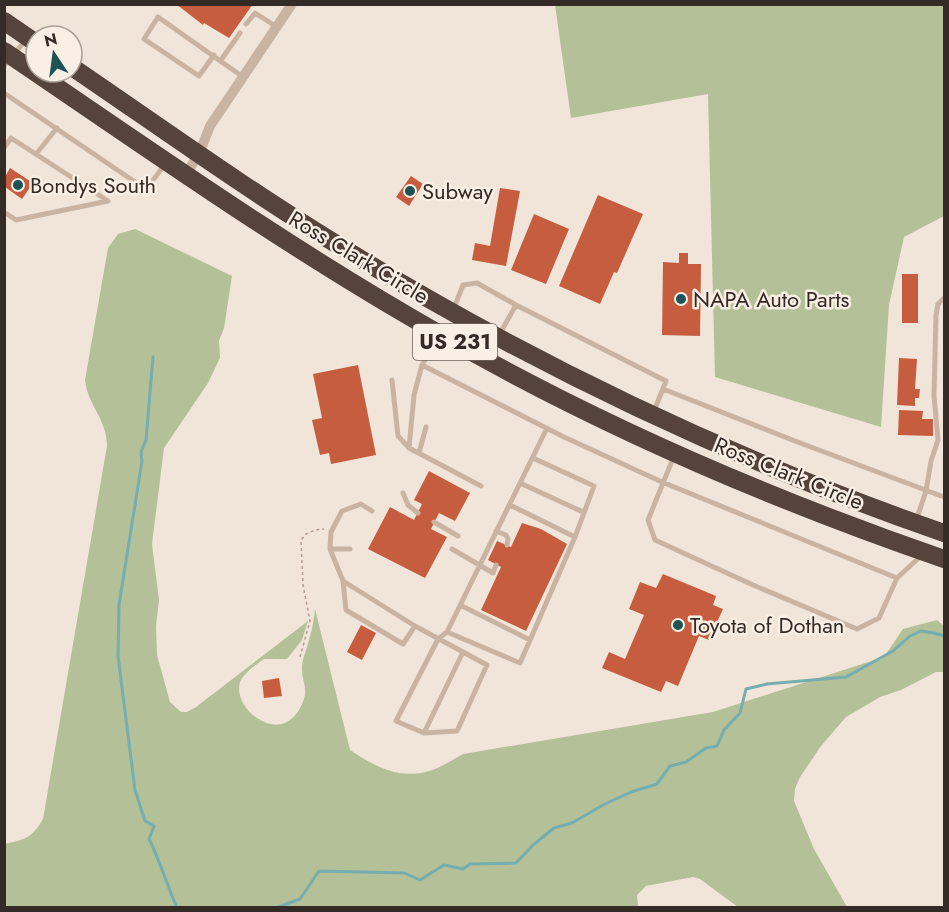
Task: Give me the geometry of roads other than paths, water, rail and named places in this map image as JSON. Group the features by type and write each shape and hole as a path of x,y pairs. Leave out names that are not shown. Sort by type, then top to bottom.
{"highway":[{"path":"4,21 24,35"},
{"name":"Ross Clark Circle","path":"7,58 332,271 440,335 574,405 676,453 772,494 945,559"},
{"name":"Ross Clark Circle","path":"84,75 344,249 452,313 685,430 915,523 945,532"},
{"path":"332,271 344,249"},
{"path":"440,335 452,313"},
{"path":"676,453 685,430"},
{"path":"907,546 915,523"}],"street":[{"path":"186,174 199,154 210,126 292,4"}],"lane":[{"path":"246,24 255,13 277,27"},
{"path":"214,55 199,76 144,39 158,17 214,55 243,77"},
{"path":"221,60 240,33"},
{"path":"7,58 24,46"},
{"path":"4,93 138,184 145,186 150,184 166,161"},
{"path":"36,154 57,128"},
{"path":"4,148 11,138 108,201 16,220 4,212"},
{"path":"452,313 463,285 477,283 666,381 652,415"},
{"path":"915,523 926,491 931,461 938,440 934,396 936,315 938,304 945,298"},
{"path":"498,337 516,305"},
{"path":"409,448 414,395 422,365 440,335"},
{"path":"422,365 547,428 662,482 897,578"},
{"path":"392,380 398,436 409,448 481,486"},
{"path":"663,389 945,497"},
{"path":"419,453 426,427"},
{"path":"343,581 415,626 438,639 487,665 457,730 424,733 396,721 438,639 447,632 547,428"},
{"path":"676,453 648,520 655,540 857,629 879,618 897,578 926,552"},
{"path":"447,632 520,663 575,537 594,486 533,458"},
{"path":"520,483 584,512"},
{"path":"403,493 408,505 418,513"},
{"path":"372,511 360,504 342,512 331,532 330,549 343,581 346,610 403,644 415,626"},
{"path":"510,505 575,537"},
{"path":"434,522 458,536"},
{"path":"496,531 506,535 507,544"},
{"path":"330,549 350,549"},
{"path":"452,549 493,573 496,565"},
{"path":"460,605 530,640"},
{"path":"424,733 463,652"}],"waterway":[{"path":"153,357 146,440 141,452 142,461 119,605 118,656 135,790 145,821 154,826 149,839 177,908"},
{"path":"276,908 300,899 319,871 404,873 420,880 444,865 463,869 470,864 516,863 554,828 572,823 631,792 657,784 670,766 686,762 706,748 717,746 724,730 740,713 746,689 767,684 846,677 893,651 910,636 921,631 944,636"}],"place":[{"name":"Bondys South","path":"18,185"},
{"name":"Subway","path":"410,191"},
{"name":"NAPA Auto Parts","path":"681,299"},
{"name":"Toyota of Dothan","path":"678,625"}]}
